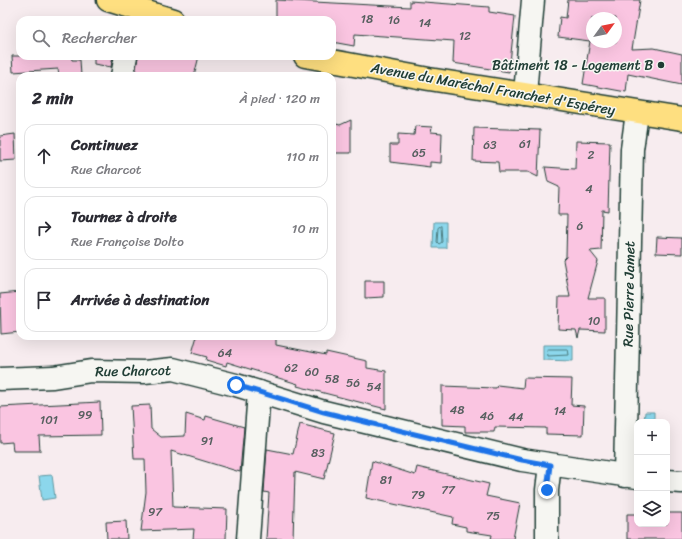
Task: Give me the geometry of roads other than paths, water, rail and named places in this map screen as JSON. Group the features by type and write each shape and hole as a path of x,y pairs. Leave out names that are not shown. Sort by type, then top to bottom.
{"main road":[{"path":"108,0 137,15"},
{"name":"Avenue du Maréchal Franchet d'Espérey","path":"327,60 429,79 682,119"}],"street":[{"path":"525,94 533,0"},
{"path":"123,72 125,60"},
{"name":"Rue Pierre Jamet","path":"631,477 632,149 637,113"},
{"name":"Rue Charcot","path":"0,379 52,377 91,371 144,372 173,369 259,392 324,412 522,460 631,477"},
{"path":"248,539 259,392"},
{"path":"547,539 547,490 550,465"},
{"path":"670,481 682,482"}],"water":[{"path":"434,222 446,222 446,248 433,248"},
{"path":"543,345 573,345 573,361 543,360"},
{"path":"645,412 654,412 654,419 644,419"},
{"path":"52,475 55,498 42,500 39,476"}],"place":[{"name":"Bâtiment 18 - Logement B","path":"661,65"}]}
